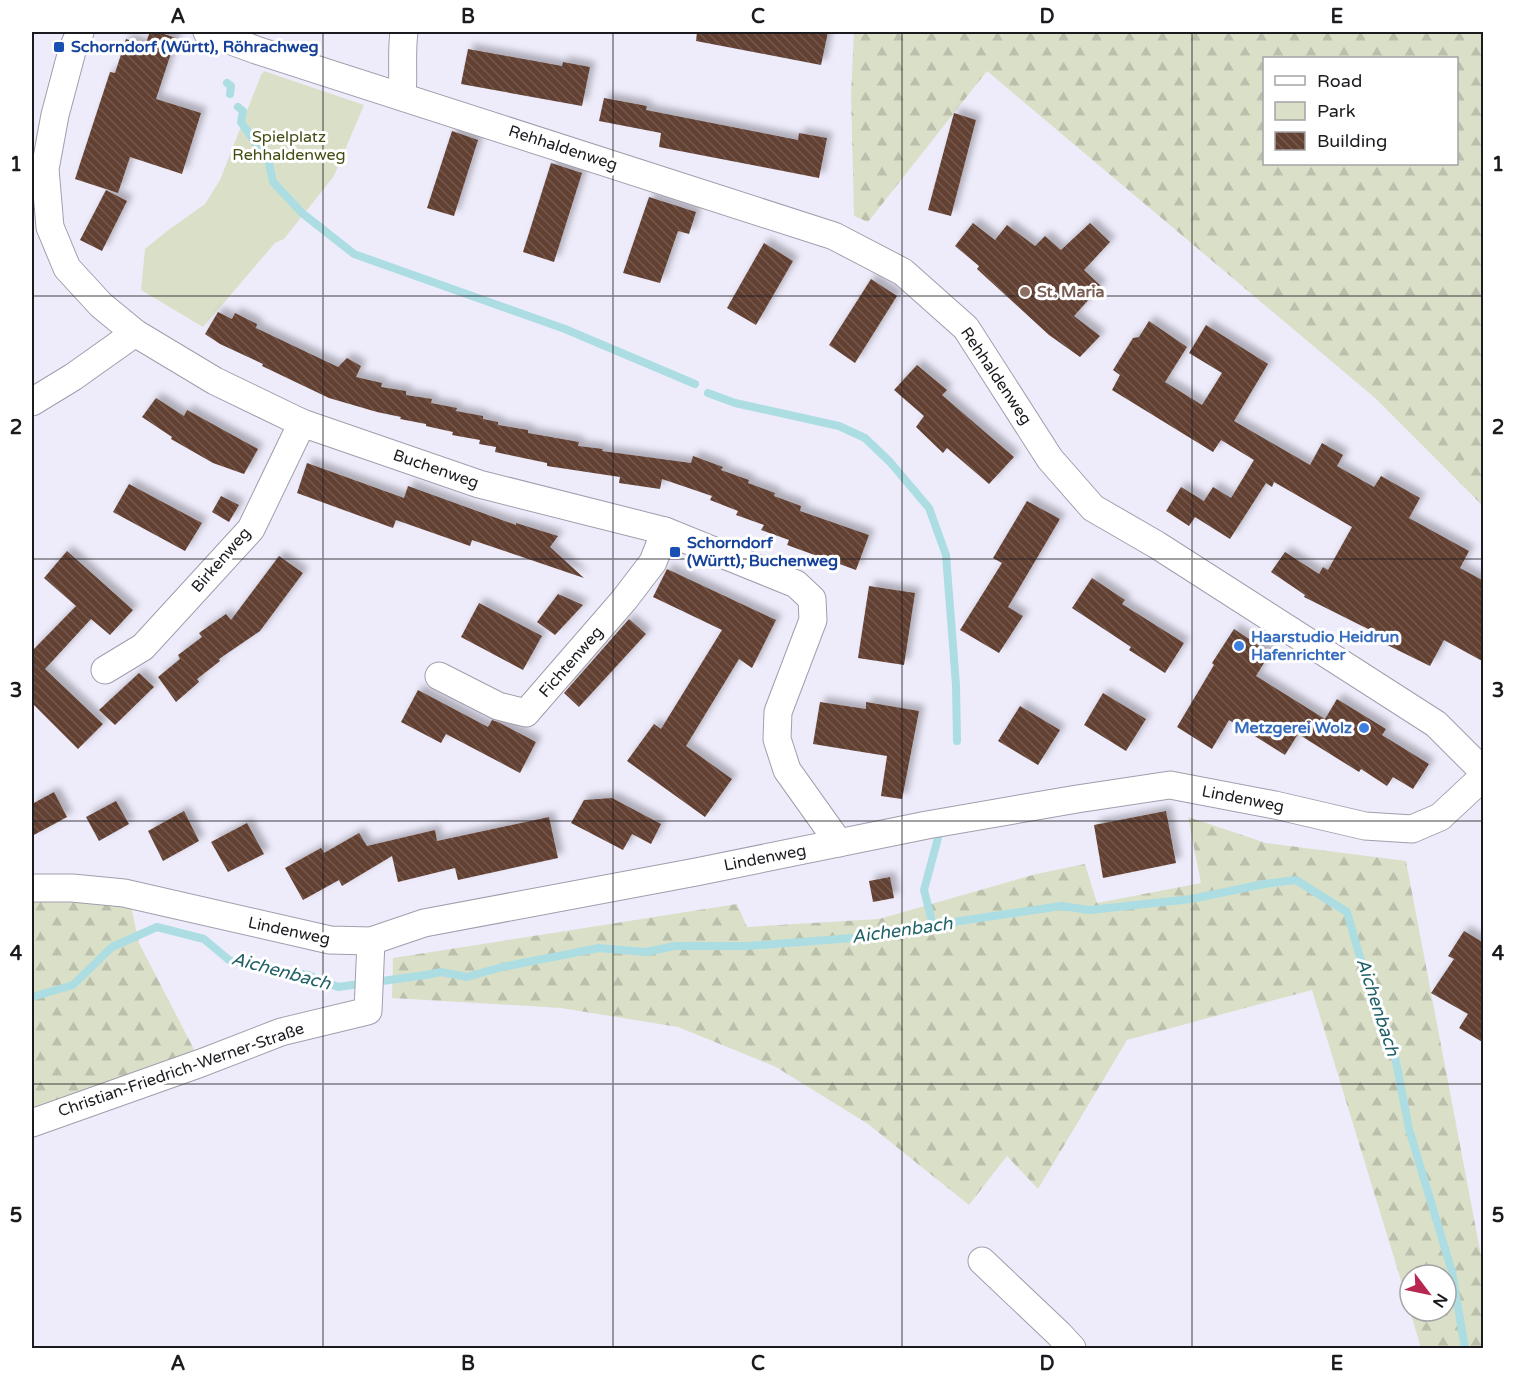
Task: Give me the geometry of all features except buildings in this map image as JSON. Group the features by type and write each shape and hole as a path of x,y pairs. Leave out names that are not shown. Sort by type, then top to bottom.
{"street":[{"name":"Buchenweg","path":"80,32 72,51 55,115 45,169 50,227 67,268 101,304 135,333 215,381 302,423 479,484 665,531 796,584 812,599 813,620 778,712 777,739 787,771 839,843"},
{"name":"Rehhaldenweg","path":"207,32 256,50 834,236 903,272 966,328 1050,459 1093,508 1157,545 1436,724 1484,774"},
{"path":"402,96 404,77 402,43 405,32"},
{"path":"32,402 73,377 135,333"},
{"name":"Birkenweg","path":"105,670 143,647 250,529 302,423"},
{"name":"Fichtenweg","path":"439,676 498,706 526,713 624,600 652,562 665,531"},
{"name":"Lindenweg","path":"32,888 72,888 124,893 330,940 371,941 424,922 1006,811 1170,785 1275,805 1365,826 1412,829 1440,817 1484,774"},
{"name":"Christian-Friedrich-Werner-Straße","path":"32,1123 281,1032 368,1011 371,941"},
{"path":"982,1261 1072,1348"}],"green space":[{"path":"854,32 1483,32 1483,506 1375,398 987,71 868,222 854,216 851,95"},
{"name":"Spielplatz Rehhaldenweg","path":"264,71 364,105 334,176 284,239 275,243 203,327 141,290 145,249 205,204 220,180"},
{"path":"1188,817 1266,843 1406,861 1483,1266 1483,1348 1421,1348 1414,1323 1458,1323 1458,1263 1398,1263 1398,1271 1312,990 1127,1040 1038,1189 1007,1156 969,1205 868,1124 776,1067 678,1027 561,1008 392,998 393,958 737,904 747,927 879,919 1036,874 1085,864 1097,903 1201,883"},
{"path":"32,893 130,901 139,943 201,1063 32,1126"}],"waterway":[{"path":"227,83 231,86 230,94"},
{"path":"238,107 243,111 241,122 269,163 273,182 302,213 354,254 565,329 695,384"},
{"path":"708,393 735,403 839,426 865,438 890,462 929,508 946,555 956,685 957,741"},
{"path":"933,925 924,890 938,838"},
{"name":"Aichenbach","path":"32,997 73,985 112,947 157,927 204,939 229,960 264,969 308,975 338,987 441,972 467,977 502,967 599,948 646,952 675,946 748,946 879,936 933,925 1061,906 1090,910 1191,899 1296,880 1347,912 1359,954 1394,1051 1409,1129 1452,1272 1465,1348"}],"place":[{"name":"Schorndorf (Württ), Röhrachweg","path":"59,47"},
{"name":"St. Maria","path":"1025,292"},
{"name":"Schorndorf (Württ), Buchenweg","path":"675,552"},
{"name":"Haarstudio Heidrun Hafenrichter","path":"1239,646"},
{"name":"Metzgerei Wolz","path":"1364,728"}]}
